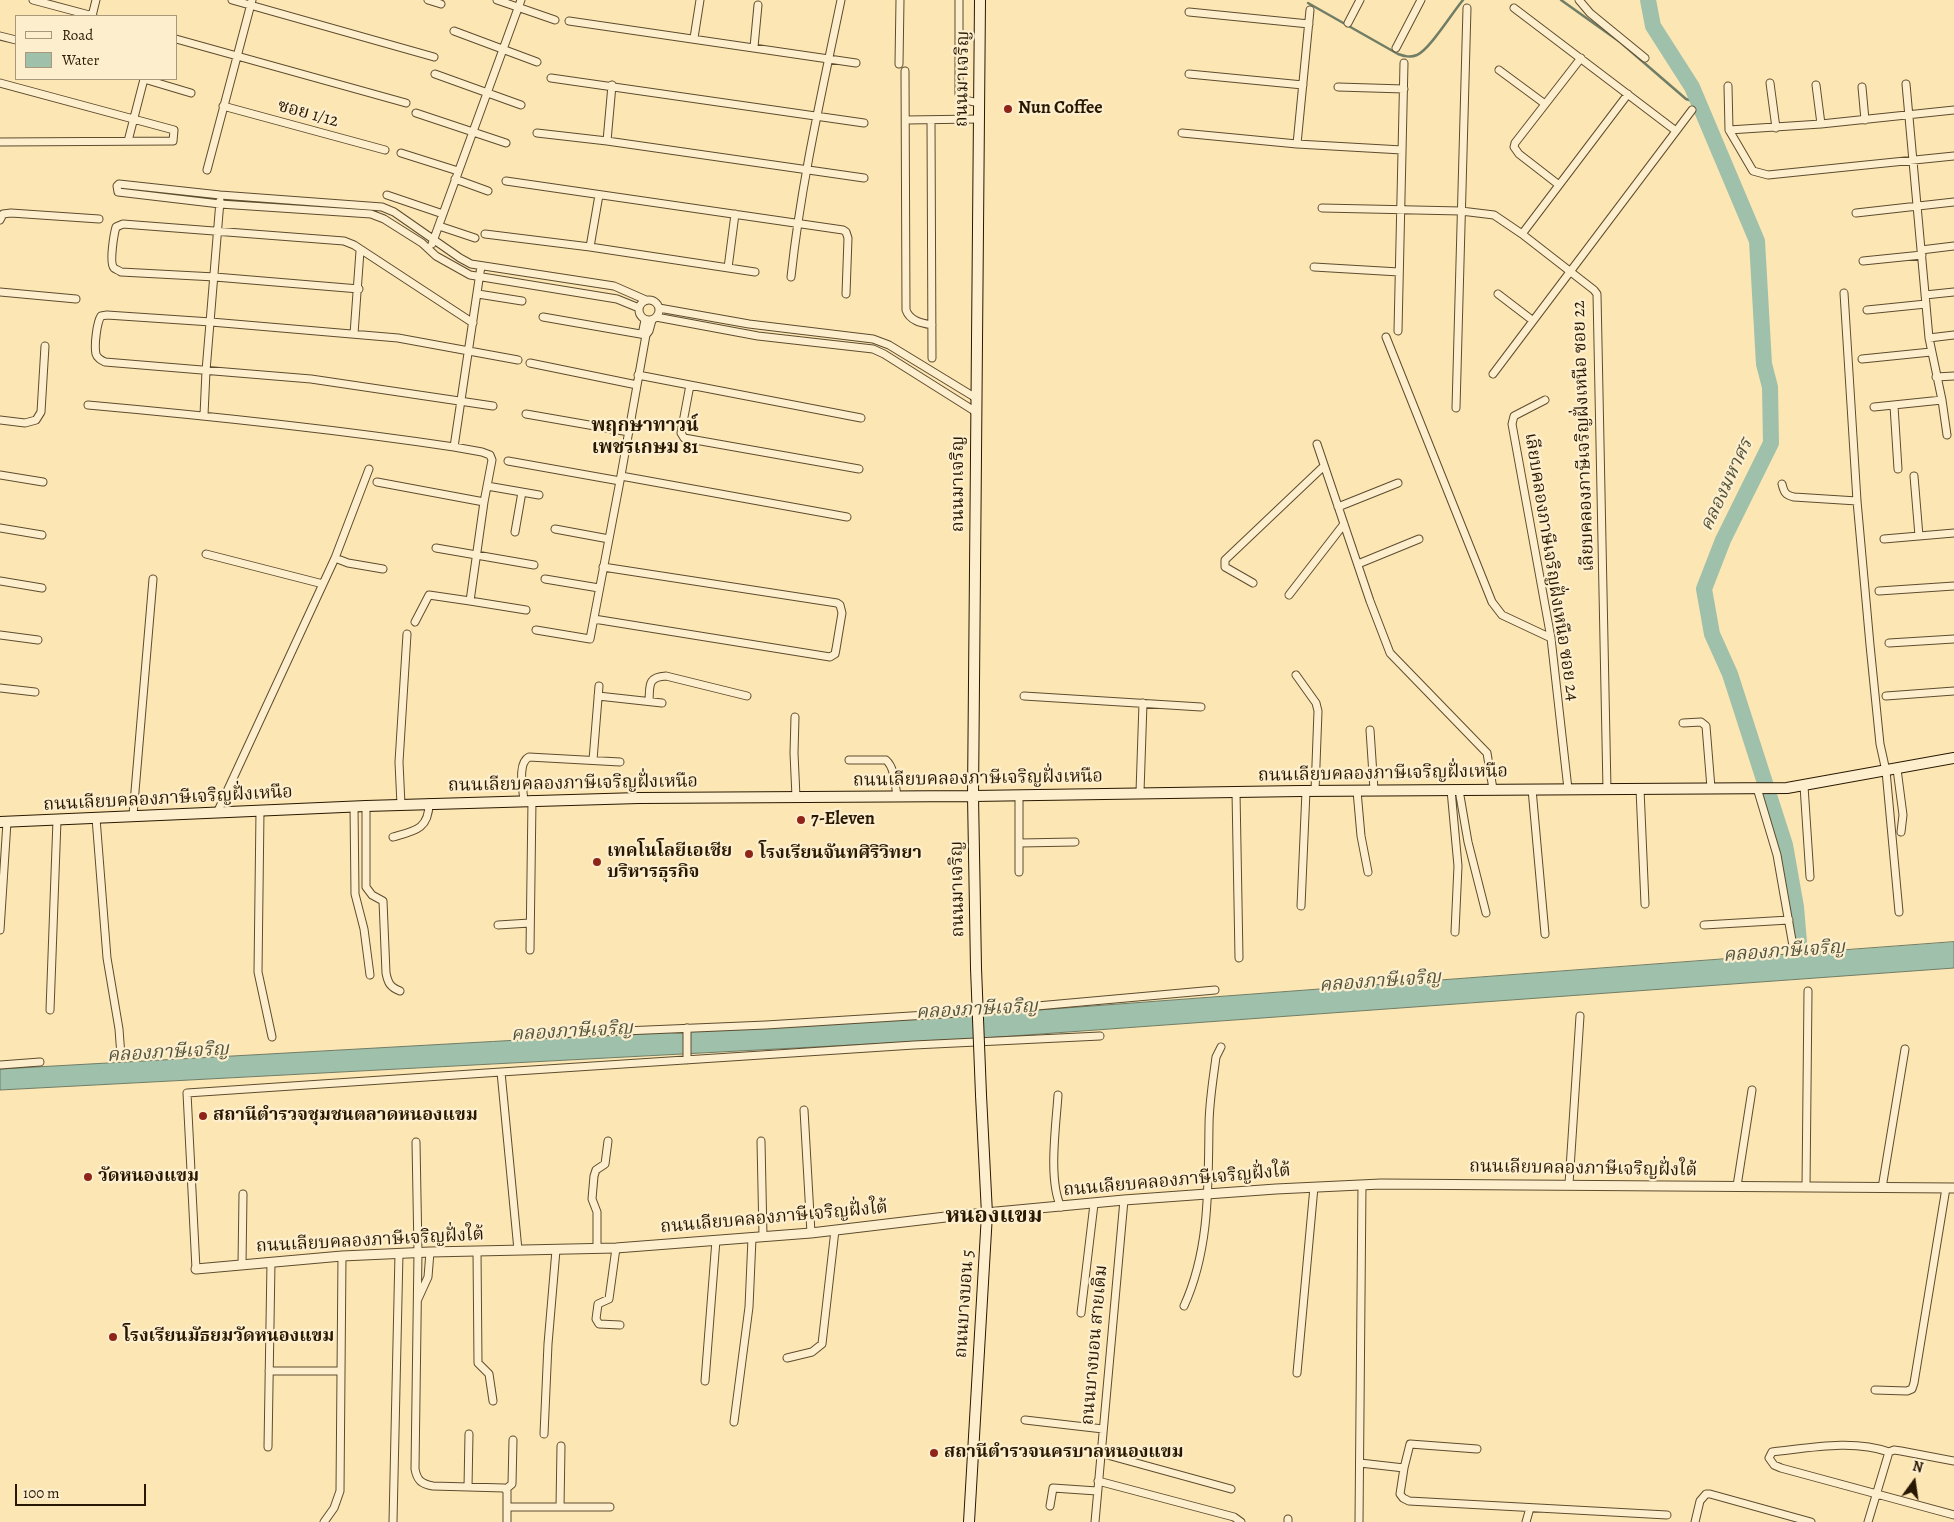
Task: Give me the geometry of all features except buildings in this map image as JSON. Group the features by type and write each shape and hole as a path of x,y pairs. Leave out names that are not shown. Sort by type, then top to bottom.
{"main road":[{"name":"ถนนมาเจริญ","path":"976,968 973,796 980,0"},
{"name":"ถนนเลียบคลองภาษีเจริญฝั่งเหนือ","path":"4,822 133,815 528,800 973,796 1140,792 1787,788 1954,758"},
{"name":"ถนนบางบอน 5","path":"969,1522 987,1214 976,968"}],"street":[{"path":"33,0 88,15"},
{"path":"92,15 96,0"},
{"path":"232,0 251,2 434,56"},
{"path":"428,0 441,4"},
{"path":"497,0 520,4 555,20"},
{"path":"694,38 700,0"},
{"path":"791,277 797,223 806,171 841,0"},
{"path":"900,0 900,64"},
{"path":"959,0 958,88 962,98 978,102"},
{"path":"1396,48 1421,0"},
{"path":"1579,0 1590,13 1645,58"},
{"path":"1348,23 1359,1"},
{"path":"207,170 251,2"},
{"path":"429,250 520,4"},
{"path":"754,47 758,5"},
{"path":"1456,408 1467,8"},
{"path":"1514,8 1676,130"},
{"path":"1298,144 1310,10"},
{"path":"1189,12 1309,24"},
{"path":"569,20 856,63"},
{"path":"454,31 537,62"},
{"path":"0,36 15,40"},
{"path":"178,40 406,103"},
{"path":"1559,185 1519,154 1514,147 1515,143 1581,58"},
{"path":"1398,331 1404,63"},
{"path":"1499,70 1545,104"},
{"path":"905,71 906,310 911,318 920,323 932,325"},
{"path":"435,74 521,105"},
{"path":"1189,74 1303,85"},
{"path":"551,78 864,123"},
{"path":"128,141 144,80"},
{"path":"147,80 191,93"},
{"path":"0,83 174,130 173,141 0,142"},
{"path":"1770,84 1776,128"},
{"path":"1906,84 1929,338 1947,434"},
{"path":"1816,85 1821,124"},
{"path":"606,141 612,86"},
{"path":"1728,86 1729,130 1753,171 1763,175 1954,156"},
{"path":"1862,86 1865,120"},
{"path":"1338,87 1404,89"},
{"path":"1522,234 1628,94"},
{"name":"ซอย 1/12","path":"223,106 385,150"},
{"path":"1493,374 1692,110"},
{"path":"1729,130 1776,128 1954,110"},
{"path":"416,113 506,143"},
{"path":"906,120 978,120"},
{"path":"931,120 932,358"},
{"path":"1182,133 1298,144 1402,150"},
{"path":"537,134 606,141 864,178"},
{"path":"401,152 458,172"},
{"path":"455,179 488,191"},
{"path":"506,181 797,223 846,232 848,238 846,294"},
{"path":"639,308 617,299 470,274 436,256 384,219 371,214 220,204 118,192 116,188 119,184 220,195 382,207 394,212 471,264 614,286 646,300 656,302 659,308"},
{"path":"204,415 220,195"},
{"path":"387,195 443,214"},
{"path":"590,248 599,195"},
{"path":"1856,212 1954,202"},
{"name":"เลียบคลองภาษีเจริญฝั่งเหนือ ซอย 22","path":"1322,208 1460,211 1494,215 1522,234 1594,290 1598,299 1607,789"},
{"path":"0,220 3,214 11,213 99,219"},
{"path":"728,268 735,214"},
{"path":"359,289 215,276 121,272 114,269 112,264 114,233 116,227 123,224 344,241 354,245 360,251 473,323"},
{"path":"439,226 475,238"},
{"path":"485,234 754,272"},
{"path":"1862,261 1954,246"},
{"path":"354,334 359,289 360,251"},
{"path":"454,447 481,266"},
{"path":"1314,268 1399,272"},
{"path":"0,292 76,299"},
{"path":"1925,295 1954,292"},
{"path":"1844,293 1857,501 1880,744 1886,771 1899,912"},
{"path":"478,294 522,301"},
{"path":"1498,294 1532,320"},
{"path":"646,300 639,308 640,315 651,319 758,336 873,349 976,412"},
{"path":"1867,310 1926,304"},
{"path":"659,308 812,332 873,339 889,346 976,398"},
{"path":"536,630 590,639 621,479 646,335 649,331 651,319 659,308"},
{"path":"493,406 311,379 206,372 105,362 99,359 96,354 98,321 102,316 107,315 398,338 518,360"},
{"path":"542,316 646,335"},
{"path":"709,327 711,317"},
{"path":"811,342 812,332"},
{"path":"1929,338 1954,336"},
{"path":"1386,337 1492,602 1502,615 1551,638"},
{"path":"0,420 25,423 36,420 40,412 45,346"},
{"path":"884,354 889,346"},
{"path":"1862,359 1931,352"},
{"path":"530,363 637,385"},
{"path":"638,375 861,418"},
{"path":"1936,377 1954,376"},
{"path":"690,385 682,433 684,438 859,469"},
{"name":"เลียบคลองภาษีเจริญฝั่งเหนือ ซอย 24","path":"1545,400 1514,416 1512,424 1551,638 1568,789"},
{"path":"1874,407 1942,400"},
{"path":"88,405 204,415 359,433 454,447 490,455 492,460 470,602"},
{"path":"1894,406 1898,469"},
{"path":"526,414 629,432"},
{"path":"1317,444 1390,653 1487,754 1493,789"},
{"path":"508,462 847,517"},
{"path":"1252,583 1225,567 1225,560 1324,466"},
{"path":"217,813 336,558 369,469"},
{"path":"0,476 43,482"},
{"path":"1914,476 1919,536"},
{"path":"377,482 484,502"},
{"path":"1338,507 1398,483"},
{"path":"1782,484 1784,492 1794,497 1857,501"},
{"path":"487,486 539,495"},
{"path":"515,532 522,492"},
{"path":"1288,595 1344,524"},
{"path":"0,528 42,534"},
{"path":"555,530 608,539"},
{"path":"1884,539 1954,533"},
{"path":"1358,564 1419,539"},
{"path":"436,548 534,565"},
{"path":"206,554 323,584"},
{"path":"336,558 348,563 383,569"},
{"path":"594,619 830,657 835,654 836,649 842,613 840,605 837,603 603,567"},
{"path":"133,815 153,579"},
{"path":"546,579 599,588"},
{"path":"0,581 42,588"},
{"path":"1879,591 1954,586"},
{"path":"415,622 429,595 526,610"},
{"path":"401,805 399,762 407,634"},
{"path":"0,635 38,640"},
{"path":"1888,644 1954,639"},
{"path":"1296,675 1316,703 1318,711 1300,906"},
{"path":"649,701 650,684 653,678 658,676 666,676 748,696"},
{"path":"593,760 598,686"},
{"path":"0,688 35,692"},
{"path":"1886,696 1954,691"},
{"path":"598,696 662,703"},
{"path":"1024,696 1201,707"},
{"path":"1140,792 1143,703"},
{"path":"795,717 796,797"},
{"path":"1683,723 1701,722 1706,726 1711,788"},
{"path":"1370,730 1374,790"},
{"path":"530,950 528,800 522,765 526,759 533,757 620,762"},
{"path":"849,760 886,760 893,772 896,796"},
{"path":"1897,769 1903,815 1901,832"},
{"path":"1804,786 1810,877"},
{"path":"1758,788 1777,855 1793,946"},
{"path":"1532,789 1545,934"},
{"path":"1640,789 1644,904"},
{"path":"1455,790 1486,913"},
{"path":"1455,790 1458,866 1455,932"},
{"path":"1357,791 1361,836 1368,872"},
{"path":"1236,792 1239,958"},
{"path":"1019,795 1019,872"},
{"path":"393,837 413,832 426,822 429,815 428,804"},
{"path":"354,806 355,894 364,929 370,976"},
{"path":"366,806 366,888 372,895 383,901 386,973 388,983 392,988 400,991"},
{"path":"260,811 258,972 272,1037"},
{"path":"96,818 107,958 119,1029 121,1056"},
{"path":"50,1010 57,820"},
{"path":"0,930 4,822"},
{"path":"1020,843 1075,842"},
{"path":"1704,925 1789,920"},
{"path":"498,925 530,923"},
{"path":"529,1035 687,1029 959,1013 1215,990"},
{"path":"1806,1187 1808,991"},
{"path":"1569,1184 1580,1016"},
{"path":"687,1029 687,1058"},
{"path":"196,1269 187,1093 687,1058 1100,1036"},
{"path":"1184,1306 1197,1273 1208,1194 1209,1118 1216,1058 1221,1047"},
{"path":"1882,1188 1905,1049"},
{"path":"0,1065 40,1062"},
{"path":"501,1072 518,1250"},
{"path":"1737,1186 1752,1090"},
{"path":"1058,1095 1054,1177 1061,1207"},
{"path":"804,1110 810,1233"},
{"path":"597,1248 597,1212 592,1199 594,1176 596,1170 606,1164 608,1141"},
{"path":"761,1141 763,1236"},
{"path":"416,1142 418,1252 415,1469 417,1478 425,1485 501,1487 506,1489"},
{"name":"ถนนเลียบคลองภาษีเจริญฝั่งใต้","path":"196,1269 342,1256 418,1252 616,1248 810,1233 1124,1200 1314,1187 1569,1184 1950,1188"},
{"path":"1359,1522 1362,1185"},
{"path":"1297,1373 1314,1187"},
{"path":"1875,1390 1907,1391 1912,1389 1950,1188"},
{"path":"242,1265 243,1194"},
{"name":"ถนนบางบอน สายเดิม","path":"1095,1522 1124,1200"},
{"path":"1081,1313 1094,1204"},
{"path":"787,1358 812,1352 822,1344 835,1230"},
{"path":"734,1422 748,1307 752,1238"},
{"path":"705,1381 716,1240"},
{"path":"616,1248 609,1299 598,1304 596,1319 599,1324 620,1325"},
{"path":"544,1434 548,1344 556,1250"},
{"path":"478,1251 478,1363 489,1374 493,1400"},
{"path":"417,1301 428,1277 430,1252"},
{"path":"392,1522 399,1253"},
{"path":"324,1522 334,1508 340,1491 342,1256"},
{"path":"268,1447 272,1262"},
{"path":"269,1371 340,1370"},
{"path":"1025,1420 1103,1429"},
{"path":"468,1487 469,1434"},
{"path":"506,1489 512,1484 513,1440"},
{"path":"1477,1449 1410,1444 1400,1494 1409,1501 1667,1515"},
{"path":"1954,1461 1901,1451 1894,1450 1889,1452 1869,1447 1848,1445 1780,1451 1770,1454 1770,1461 1781,1468 1954,1515"},
{"path":"560,1507 561,1446"},
{"path":"1868,1522 1889,1452"},
{"path":"1100,1453 1231,1489"},
{"path":"1360,1463 1404,1468"},
{"path":"1098,1481 1234,1517 1241,1522"},
{"path":"1050,1506 1053,1488 1097,1491"},
{"path":"506,1489 507,1522"},
{"path":"1695,1522 1700,1501 1706,1494 1811,1522"},
{"path":"507,1506 610,1507"},
{"path":"1526,1522 1530,1508"}],"water":[{"path":"1954,942 1954,968 985,1038 0,1090 0,1069 985,1014"}],"waterway":[{"path":"1308,3 1398,54 1409,57 1417,55 1428,46 1463,0"},
{"path":"1561,0 1620,42 1686,99 1699,103"},
{"name":"คลองมหาศร","path":"1648,0 1653,26 1692,87 1757,241 1764,364 1770,387 1771,443 1723,540 1704,589 1712,634 1730,674 1785,845 1796,907 1801,966"}],"place":[{"name":"Nun Coffee","path":"1008,109"},
{"name":"7-Eleven","path":"801,820"},
{"name":"โรงเรียนจันทศิริวิทยา","path":"749,854"},
{"name":"เทคโนโลยีเอเชีย บริหารธุรกิจ","path":"597,862"},
{"name":"สถานีตำรวจชุมชนตลาดหนองแขม","path":"203,1116"},
{"name":"วัดหนองแขม","path":"88,1177"},
{"name":"โรงเรียนมัธยมวัดหนองแขม","path":"113,1337"},
{"name":"สถานีตำรวจนครบาลหนองแขม","path":"934,1453"}],"district":[{"name":"พฤกษาทาวน์ เพชรเกษม 81","path":"645,437"},
{"name":"หนองแขม","path":"994,1217"}],"water label":[{"name":"คลองภาษีเจริญ","path":"1784,952"},
{"name":"คลองภาษีเจริญ","path":"1380,982"},
{"name":"คลองภาษีเจริญ","path":"977,1010"},
{"name":"คลองภาษีเจริญ","path":"572,1032"},
{"name":"คลองภาษีเจริญ","path":"168,1053"}]}
